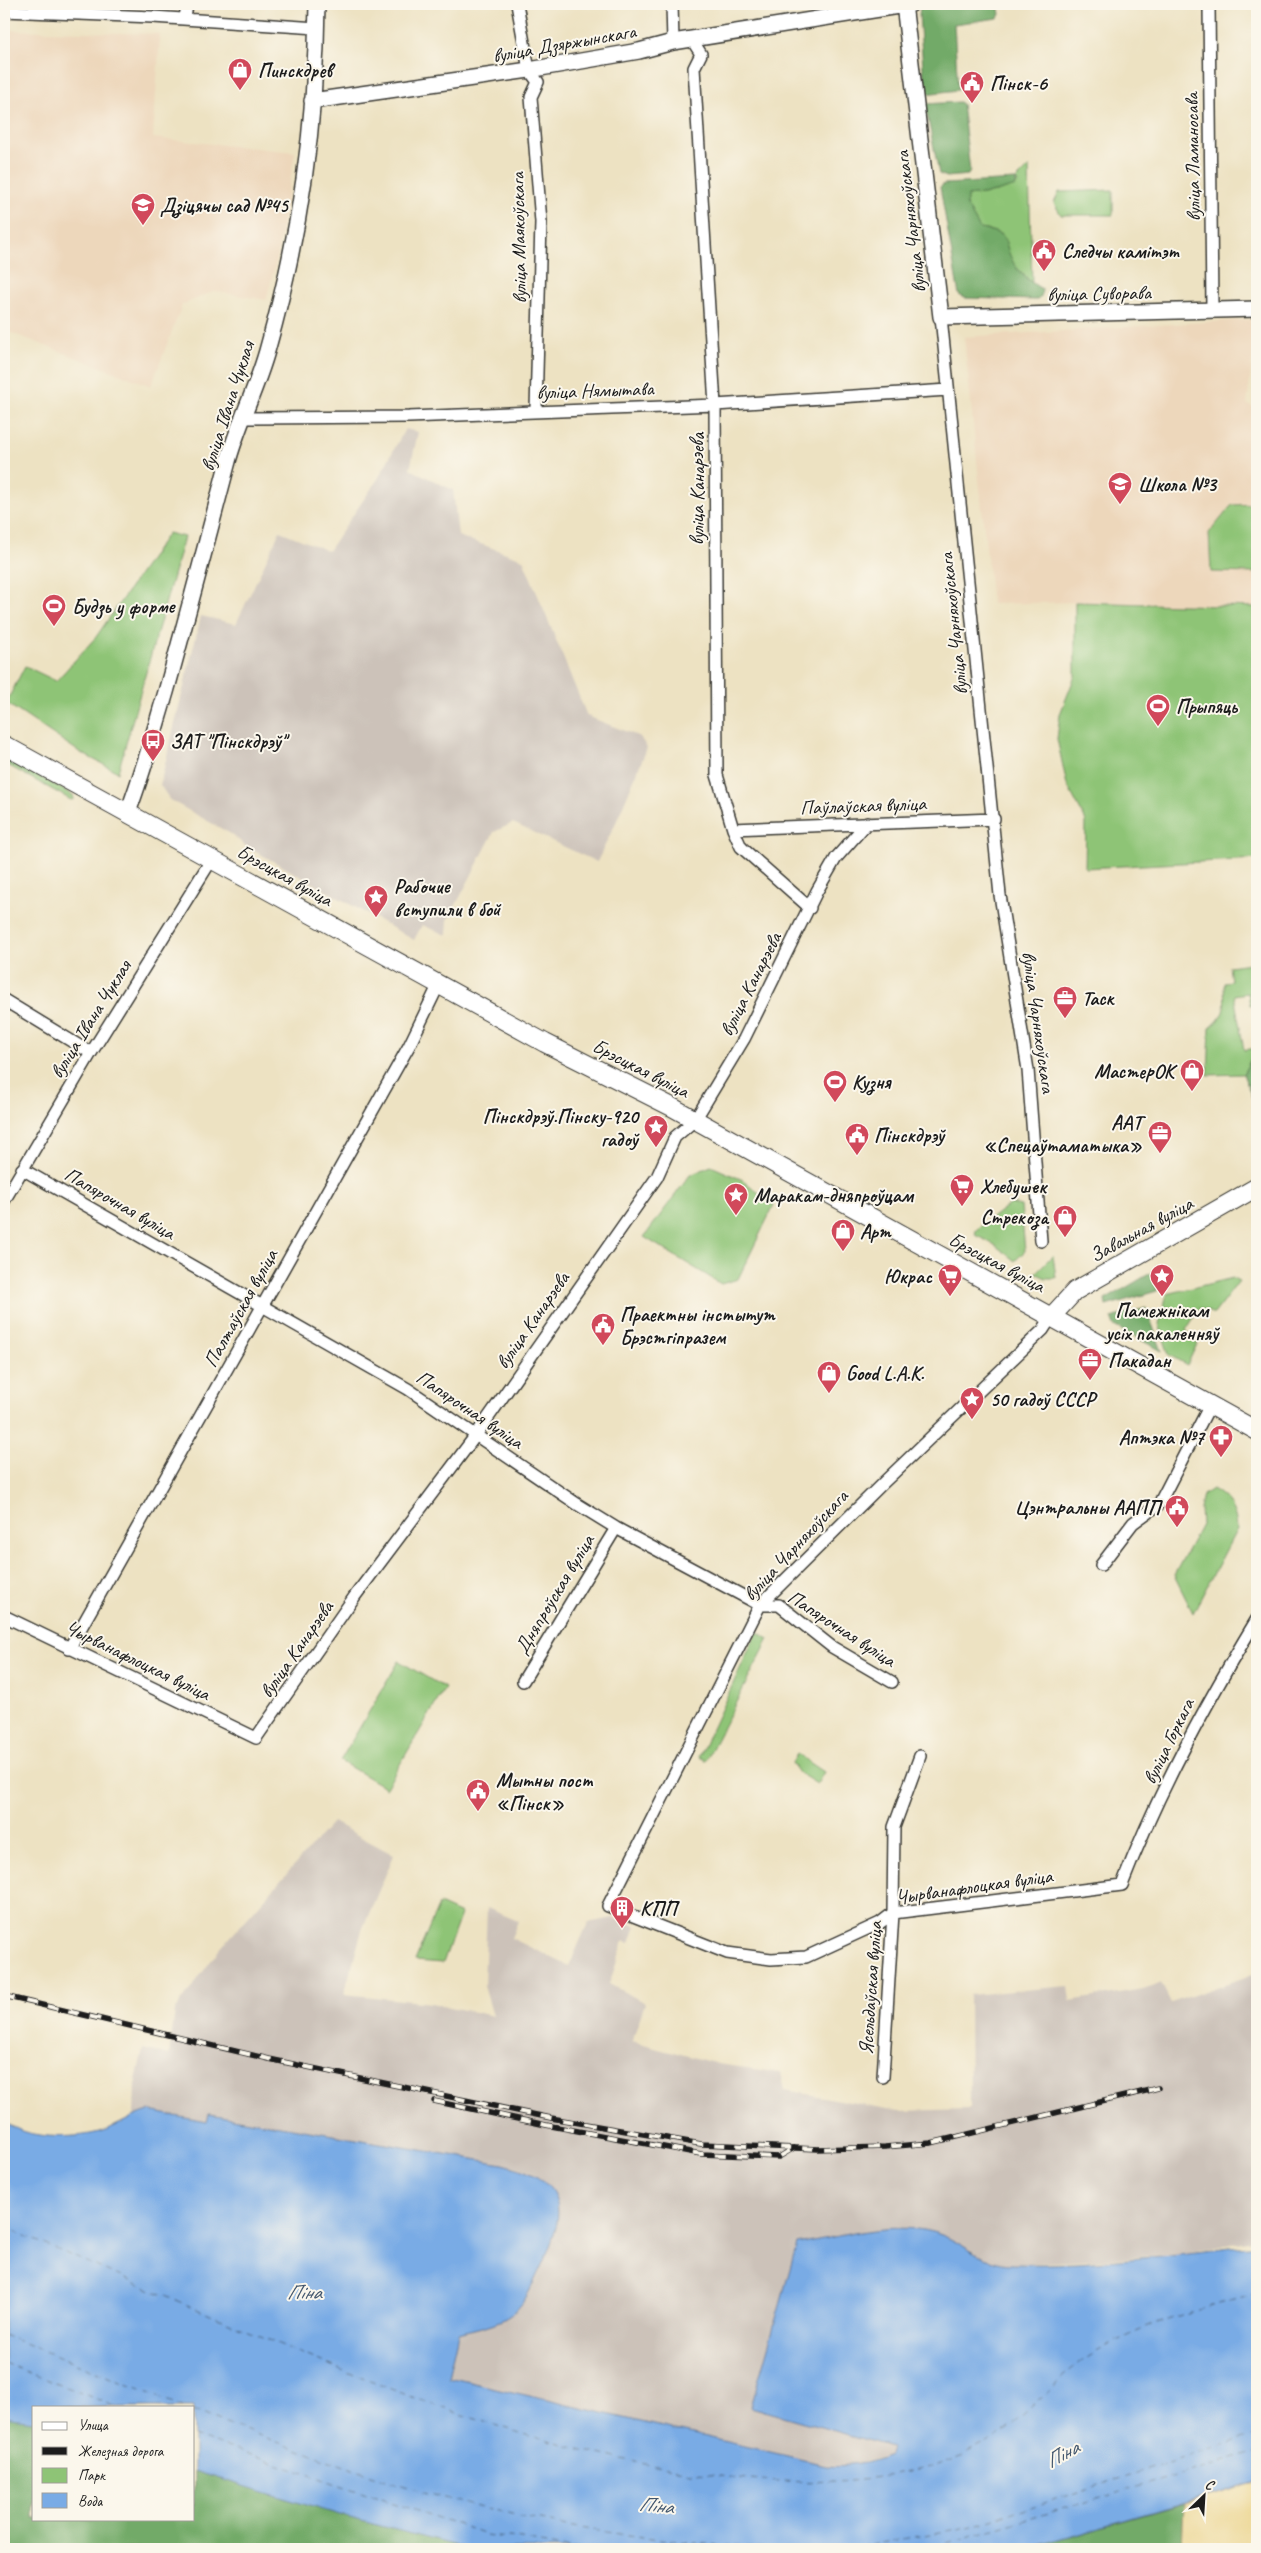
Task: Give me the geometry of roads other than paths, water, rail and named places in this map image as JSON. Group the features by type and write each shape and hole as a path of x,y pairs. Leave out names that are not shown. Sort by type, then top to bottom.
{"main road":[{"name":"Брэсцкая вуліца","path":"4,745 545,1043 695,1120 1257,1431"},
{"name":"Завальная вуліца","path":"1052,1316 1075,1291 1257,1187"}],"street":[{"path":"185,19 187,4"},
{"name":"вуліца Івана Чуклая","path":"128,812 146,760 173,668 234,437 243,418 266,353 291,262 305,185 317,28 317,4"},
{"path":"517,4 529,70"},
{"path":"672,4 674,42"},
{"name":"вуліца Дзяржынскага","path":"312,101 529,70 639,51 674,42 906,4"},
{"name":"вуліца Чарняхоўскага","path":"906,4 994,819 1000,895 1028,1070 1041,1241"},
{"name":"вуліца Ламаносава","path":"1209,4 1212,310"},
{"path":"4,11 185,19 317,28"},
{"name":"вуліца Канарэева","path":"692,40 701,54 694,68 715,405 717,775 733,829 741,847 810,908"},
{"name":"вуліца Маякоўскага","path":"529,70 538,82 531,97 541,222 536,410"},
{"name":"вуліца Суворава","path":"941,317 1257,309"},
{"name":"вуліца Нямытава","path":"243,418 409,417 536,410 715,405 948,390"},
{"name":"Паўлаўская вуліца","path":"733,829 994,819"},
{"name":"вуліца Канарэева","path":"256,1738 355,1596 476,1435 657,1177 675,1137 695,1120 744,1039 817,891 836,858 867,823"},
{"name":"вуліца Івана Чуклая","path":"4,1201 91,1053 212,859"},
{"name":"Палтаўская вуліца","path":"69,1649 409,1046 439,984"},
{"path":"4,1000 91,1053"},
{"name":"Папярочная вуліца","path":"22,1169 408,1389 577,1504 616,1528 760,1605 780,1606 832,1647 892,1682"},
{"name":"вуліца Чарняхоўскага","path":"608,1906 760,1605 889,1477 1043,1330 1052,1316"},
{"path":"1101,1565 1133,1523 1159,1504 1210,1405"},
{"name":"Дняпроўская вуліца","path":"523,1681 616,1528"},
{"name":"Чырванафлоцкая вуліца","path":"4,1616 256,1738"},
{"name":"вуліца Горкага","path":"1122,1885 1139,1840 1216,1687 1257,1619"},
{"name":"Ясельдаўская вуліца","path":"883,2077 894,1913 894,1827 920,1756"},
{"name":"Чырванафлоцкая вуліца","path":"608,1906 727,1953 771,1960 806,1957 880,1923 894,1913 1122,1885"}],"water":[{"name":"Піна","path":"149,2111 207,2122 209,2114 503,2164 525,2171 541,2180 551,2190 557,2202 558,2216 549,2249 528,2293 517,2310 500,2321 458,2333 448,2377 826,2465 842,2466 866,2463 889,2455 891,2447 751,2407 797,2244 865,2231 900,2228 916,2229 942,2235 990,2260 1012,2264 1134,2259 1257,2245 1257,2481 1025,2549 469,2549 350,2518 195,2471 195,2406 32,2406 32,2421 4,2417 4,2120 13,2127 23,2131 63,2137 106,2130"}],"railway":[{"path":"4,1996 269,2059 551,2118 701,2144 818,2149 885,2147 931,2143 1158,2088"},
{"path":"434,2101 546,2125 701,2154 779,2157 794,2148"}],"place":[{"name":"Пинскдрев","path":"240,91"},
{"name":"Пінск-6","path":"972,104"},
{"name":"Дзіцячы сад №45","path":"143,226"},
{"name":"Следчы камітэт","path":"1044,272"},
{"name":"Школа №3","path":"1120,505"},
{"name":"Будзь у форме","path":"54,627"},
{"name":"Прыпяць","path":"1158,727"},
{"name":"ЗАТ \"Пінскдрэў\"","path":"153,762"},
{"name":"Рабочие вступили в бой","path":"376,918"},
{"name":"Таск","path":"1065,1019"},
{"name":"МастерОК","path":"1192,1092"},
{"name":"Кузня","path":"835,1103"},
{"name":"Пінскдрэў.Пінску-920 гадоў","path":"656,1148"},
{"name":"ААТ «Спецаўтаматыка»","path":"1160,1154"},
{"name":"Пінскдрэў","path":"857,1156"},
{"name":"Хлебушек","path":"962,1207"},
{"name":"Маракам-дняпроўцам","path":"736,1216"},
{"name":"Стрекоза","path":"1065,1238"},
{"name":"Арт","path":"843,1252"},
{"name":"Юкрас","path":"950,1297"},
{"name":"Памежнікам усіх пакаленняў","path":"1162,1297"},
{"name":"Праектны інстытут Брэстгіпразем","path":"603,1346"},
{"name":"Пакадан","path":"1090,1381"},
{"name":"Good L.A.K.","path":"829,1394"},
{"name":"50 гадоў СССР","path":"972,1420"},
{"name":"Аптэка №7","path":"1221,1458"},
{"name":"Цэнтральны ААПП","path":"1177,1528"},
{"name":"Мытны пост «Пінск»","path":"478,1812"},
{"name":"КПП","path":"622,1929"}]}
